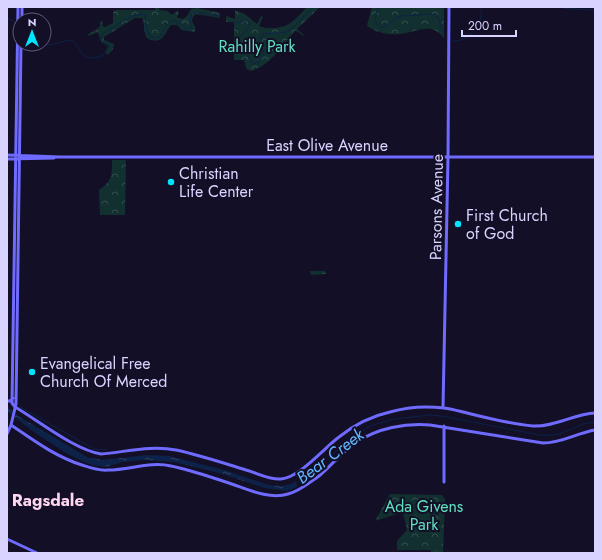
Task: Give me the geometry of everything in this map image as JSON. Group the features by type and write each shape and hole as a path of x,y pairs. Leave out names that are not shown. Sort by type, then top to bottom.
{"street":[{"path":"14,408 16,404 20,157 18,108 18,7"},
{"name":"Parsons Avenue","path":"443,408 448,157 449,7"},
{"path":"7,434 14,415 12,403 16,157 21,52"},
{"path":"7,155 16,157"},
{"path":"7,159 16,157"},
{"name":"East Olive Avenue","path":"16,157 48,159 60,157 595,157"},
{"path":"7,401 10,401 13,398"},
{"path":"14,408 70,441 95,453 101,454 168,449 280,479 287,478 298,472 339,437 357,425 372,418 400,410 443,408 498,420 535,426 546,425 581,415 595,413"},
{"path":"14,415 18,412 23,412"},
{"path":"11,425 61,457 71,462 95,469 109,470 147,464 170,465 258,493 275,496 287,494 300,489 331,466 358,442 380,430 422,424 444,426 543,443 558,442 587,431 595,430"},
{"path":"444,426 444,482"},
{"path":"7,539 37,553"}],"green space":[{"path":"155,7 159,7 159,10 168,11 172,15 177,11 179,12 177,17 183,19 187,16 191,9 197,8 220,13 220,18 196,14 192,21 195,27 195,32 182,30 177,25 171,25 161,39 155,41 146,37 142,18 135,18 104,37 104,40 114,44 113,49 108,55 105,52 108,46 101,42 98,32 89,36 88,34 100,26 100,21 102,21 103,26 105,27 113,23 113,12 116,10 155,10"},
{"name":"Rahilly Park","path":"307,7 320,7 297,29 304,35 303,36 296,30 276,54 264,65 250,71 246,68 244,60 234,60 234,22 226,22 226,16 235,19 235,10 245,14 257,24 261,16 263,17 259,26 278,28 288,25"},
{"path":"372,7 444,7 444,38 434,30 429,29 400,34 387,34 375,30 367,26"},
{"path":"112,160 126,160 125,215 100,215 99,190 109,181 112,170"},
{"path":"310,271 325,271 326,274 311,275"},
{"name":"Ada Givens Park","path":"390,494 442,495 445,499 443,553 431,553 431,550 397,550 397,541 407,530 403,512 375,521"}],"water":[{"path":"7,406 18,416 87,457 102,460 146,455 169,456 224,470 269,485 282,486 296,481 297,487 287,491 265,488 219,473 174,462 144,460 122,462 106,467 92,465 66,453 31,430 7,411"}],"waterway":[{"path":"235,21 239,23 246,20 249,22 250,26 238,39 236,44 248,55 253,64 259,62 264,54 261,46 263,34 287,32 314,7"},
{"path":"379,7 375,19 377,24 382,28 397,17 431,14 438,17 443,32"},
{"path":"453,41 470,35 478,25 481,7"},
{"path":"558,7 595,10"},
{"path":"52,45 71,40 75,43 81,53 85,56 93,58 105,54 109,48 109,44 102,42 102,34 134,16 145,15 147,30 150,36 155,38 160,37 170,22 174,21 182,24 187,29 191,28 192,26 190,20 194,12 220,16"},
{"path":"7,17 12,21"},
{"path":"20,407 94,449 107,450"},
{"name":"Bear Creek","path":"297,483 352,438 370,426 394,419 430,415 441,416 540,435 559,434 583,424 595,422"}],"place":[{"name":"Christian Life Center","path":"171,182"},
{"name":"First Church of God","path":"458,224"},
{"name":"Evangelical Free Church Of Merced","path":"32,372"}],"district":[{"name":"Ragsdale","path":"48,500"}]}
